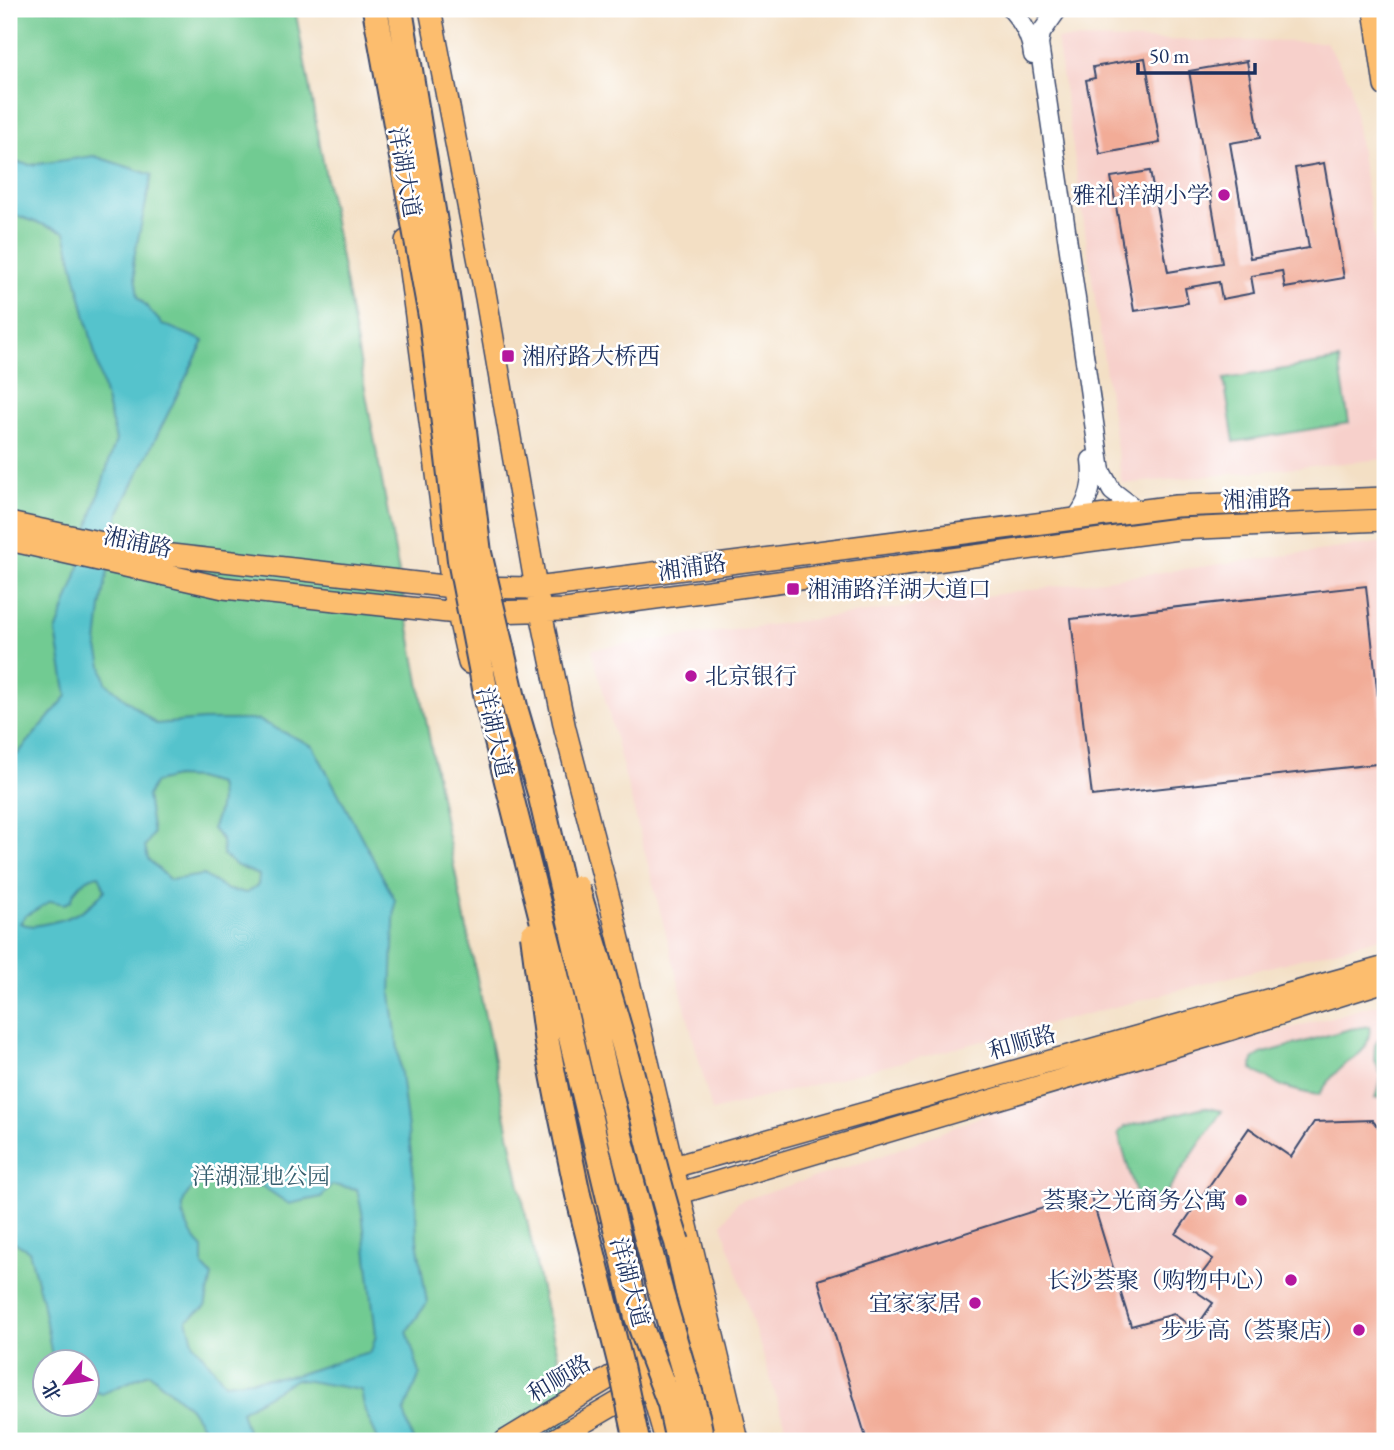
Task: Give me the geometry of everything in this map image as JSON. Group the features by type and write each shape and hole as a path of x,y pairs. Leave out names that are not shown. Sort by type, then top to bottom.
{"highway":[{"name":"洋湖大道","path":"375,9 432,322 460,560 490,714 637,1317 670,1404 678,1441"},
{"name":"洋湖大道","path":"400,9 449,308 479,553 516,712 541,793 622,1144 702,1441"},
{"path":"508,786 520,838 538,978 558,1100 637,1441"},
{"path":"541,793 564,847 596,945 631,1069 659,1191 677,1242 698,1339 712,1379 726,1441"}],"main road":[{"path":"375,9 457,613 623,1304 666,1441"},
{"path":"430,9 565,729 612,910 738,1441"},
{"path":"1374,9 1385,86"},
{"name":"湘浦路","path":"9,540 74,547 133,558 452,587 537,588 1176,506 1385,498"},
{"name":"湘浦路","path":"133,558 224,588 457,613 541,612 1178,528 1385,520"},
{"name":"湘浦路","path":"9,523 74,547"},
{"name":"和顺路","path":"673,1167 1385,967"},
{"name":"和顺路","path":"680,1193 1385,981"},
{"name":"和顺路","path":"505,1441 640,1359"},
{"path":"552,1441 650,1384"}],"street":[{"path":"1011,9 1026,29 1031,41 1093,473 1088,500 1075,519"},
{"path":"1058,9 1041,33 1039,44 1101,471 1112,491 1138,511"}],"shaded area":[{"name":"雅礼洋湖小学","path":"1057,39 1326,42 1350,82 1385,307 1385,459 1122,484"},
{"path":"1385,542 1385,937 712,1111 592,649"},
{"path":"1385,1002 1385,1441 790,1441 722,1224 737,1202 876,1158 992,1112"}],"green space":[{"name":"洋湖湿地公园","path":"9,9 295,9 445,823 543,1298 581,1441 9,1441"},
{"path":"1339,360 1349,423 1234,442 1224,379"},
{"path":"1370,1026 1366,1046 1336,1072 1319,1095 1284,1086 1252,1069 1253,1059 1261,1054"},
{"path":"1385,1030 1385,1097 1375,1098 1382,1076 1374,1059 1375,1045"},
{"path":"1204,1107 1222,1111 1160,1202 1146,1204 1137,1197 1118,1133 1124,1127"}],"water":[{"path":"94,156 152,175 133,262 138,297 162,324 204,341 119,512 101,607 97,644 106,683 156,724 203,720 258,720 313,746 395,900 391,994 415,1186 417,1240 427,1303 407,1331 420,1374 404,1412 413,1441 379,1441 365,1411 361,1390 296,1379 241,1411 250,1441 212,1441 190,1408 149,1373 102,1394 102,1348 51,1348 29,1251 9,1239 9,764 67,696 56,632 76,578 92,515 116,440 65,232 9,213 9,161 31,165","holes":["175,777 196,778 218,784 219,807 212,829 222,840 223,855 237,866 259,875 258,885 247,893 228,890 203,875 170,880 148,859 145,846 153,834 147,796 155,782","99,875 105,890 82,911 40,925 20,923 25,916 51,901 64,904 71,901 85,881","213,1175 262,1186 289,1204 321,1197 332,1185 357,1189 376,1335 371,1352 296,1375 225,1383 194,1344 187,1320 205,1307 212,1276 203,1266 203,1248 189,1229 183,1206 189,1192"]}],"building":[{"path":"1145,58 1160,143 1100,154 1086,80 1095,78 1093,67"},
{"path":"1247,61 1260,138 1230,143 1250,258 1309,248 1295,168 1324,163 1344,278 1285,288 1282,271 1251,276 1254,293 1222,299 1219,282 1185,288 1188,303 1134,311 1111,177 1150,171 1168,272 1222,263 1189,71"},
{"path":"1366,586 1385,763 1092,796 1071,619"},
{"path":"1372,1120 1381,1131 1385,1131 1385,1441 867,1441 818,1280 1090,1193 1131,1326 1174,1314 1195,1329 1213,1303 1191,1288 1213,1259 1176,1234 1249,1128 1291,1157 1314,1122"}],"place":[{"name":"雅礼洋湖小学","path":"1224,195"},
{"name":"湘府路大桥西","path":"508,356"},
{"name":"湘浦路洋湖大道口","path":"793,589"},
{"name":"北京银行","path":"691,676"},
{"name":"荟聚之光商务公寓","path":"1241,1200"},
{"name":"长沙荟聚（购物中心）","path":"1291,1280"},
{"name":"宜家家居","path":"975,1303"},
{"name":"步步高（荟聚店）","path":"1359,1330"}]}
